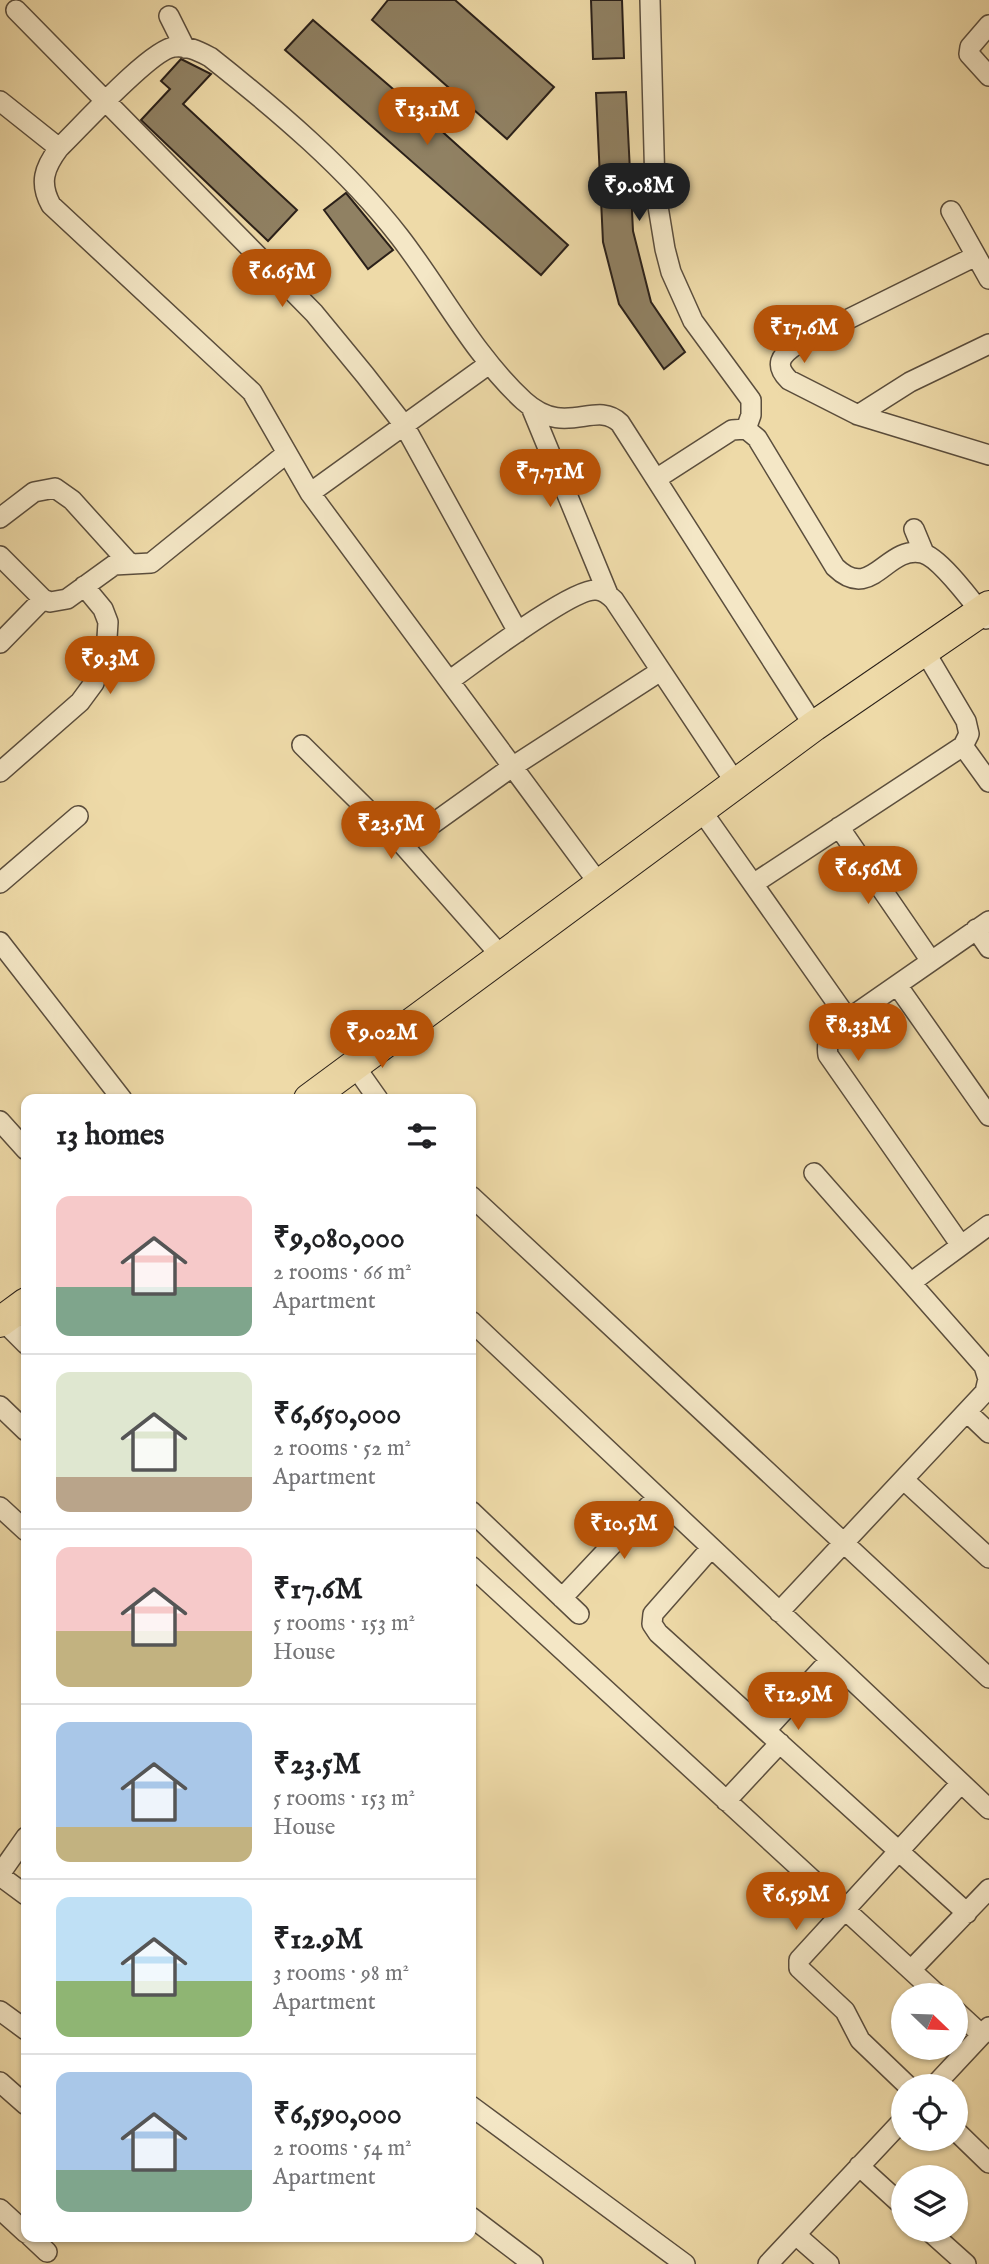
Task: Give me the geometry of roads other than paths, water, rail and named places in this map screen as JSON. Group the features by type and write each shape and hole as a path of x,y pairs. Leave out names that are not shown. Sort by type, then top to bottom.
{"main road":[{"path":"316,1094 814,726 924,650 986,614"},
{"path":"1,1321 21,1307"}],"street":[{"path":"650,0 655,188 660,228 671,272 693,321 751,400 751,415 746,429"},
{"path":"16,10 314,313 404,425 518,632"},
{"path":"169,16 185,48"},
{"path":"989,25 970,47 969,54 989,76"},
{"path":"600,885 310,493 257,400 236,374 51,205 43,187 48,163 59,148 163,50 185,48 211,58 240,81 372,204 400,237 489,364 531,407 540,414 559,420 601,414 615,418 814,726"},
{"path":"0,102 59,148"},
{"path":"951,211 989,279"},
{"path":"976,256 783,355 779,361 780,371 789,380 859,415 985,451"},
{"path":"859,415 910,382 989,344"},
{"path":"310,493 489,364"},
{"path":"531,407 608,594 737,785"},
{"path":"656,479 732,430 746,429 757,438 835,567 844,576 855,580 868,576 902,556 924,554"},
{"path":"0,556 43,599 50,602 67,599 114,565 151,563 287,453"},
{"path":"0,518 34,492 55,488 72,500 130,564"},
{"path":"914,529 924,554 935,561 986,614"},
{"path":"0,772 80,702 94,683 107,638 108,622 103,609 85,586"},
{"path":"449,681 518,632 584,592 594,589 608,594"},
{"path":"0,643 43,599"},
{"path":"753,884 963,746 969,734 967,721 924,650"},
{"path":"403,845 512,767 659,672"},
{"path":"302,745 403,845 502,957"},
{"path":"963,746 989,782"},
{"path":"701,810 848,1019"},
{"path":"0,883 78,816"},
{"path":"839,827 931,961"},
{"path":"960,1244 828,1055 826,1043 831,1033 848,1019 982,925 989,948"},
{"path":"0,942 118,1094"},
{"path":"897,985 989,1116"},
{"path":"354,1065 374,1094"},
{"path":"0,1121 21,1144"},
{"path":"779,1612 985,1392 988,1379 984,1366 912,1281 814,1173"},
{"path":"476,1201 989,1678"},
{"path":"912,1281 960,1244 988,1229"},
{"path":"1,1321 21,1339"},
{"path":"476,1326 989,1809"},
{"path":"0,1406 21,1426"},
{"path":"967,1412 989,1433"},
{"path":"904,1480 989,1558"},
{"path":"562,1598 657,1497"},
{"path":"0,1507 21,1526"},
{"path":"476,1516 579,1614"},
{"path":"711,1548 653,1614 652,1624 658,1633 967,1913"},
{"path":"476,1571 925,1983"},
{"path":"547,1584 587,1572"},
{"path":"726,1801 830,1660"},
{"path":"895,2074 860,2040 845,2011 799,1968 799,1960 961,1783"},
{"path":"21,1844 0,1875 21,1891"},
{"path":"911,1970 989,1889"},
{"path":"0,2011 21,2026"},
{"path":"945,2074 985,2031 968,2019"},
{"path":"0,2082 21,2101"},
{"path":"476,2116 685,2264"},
{"path":"768,2264 891,2133"},
{"path":"968,2143 989,2163"},
{"path":"859,2166 891,2195"},
{"path":"0,2209 21,2228"},
{"path":"476,2221 533,2264"},
{"path":"796,2235 829,2264"},
{"path":"36,2242 47,2252"},
{"path":"941,2242 966,2264"}]}
